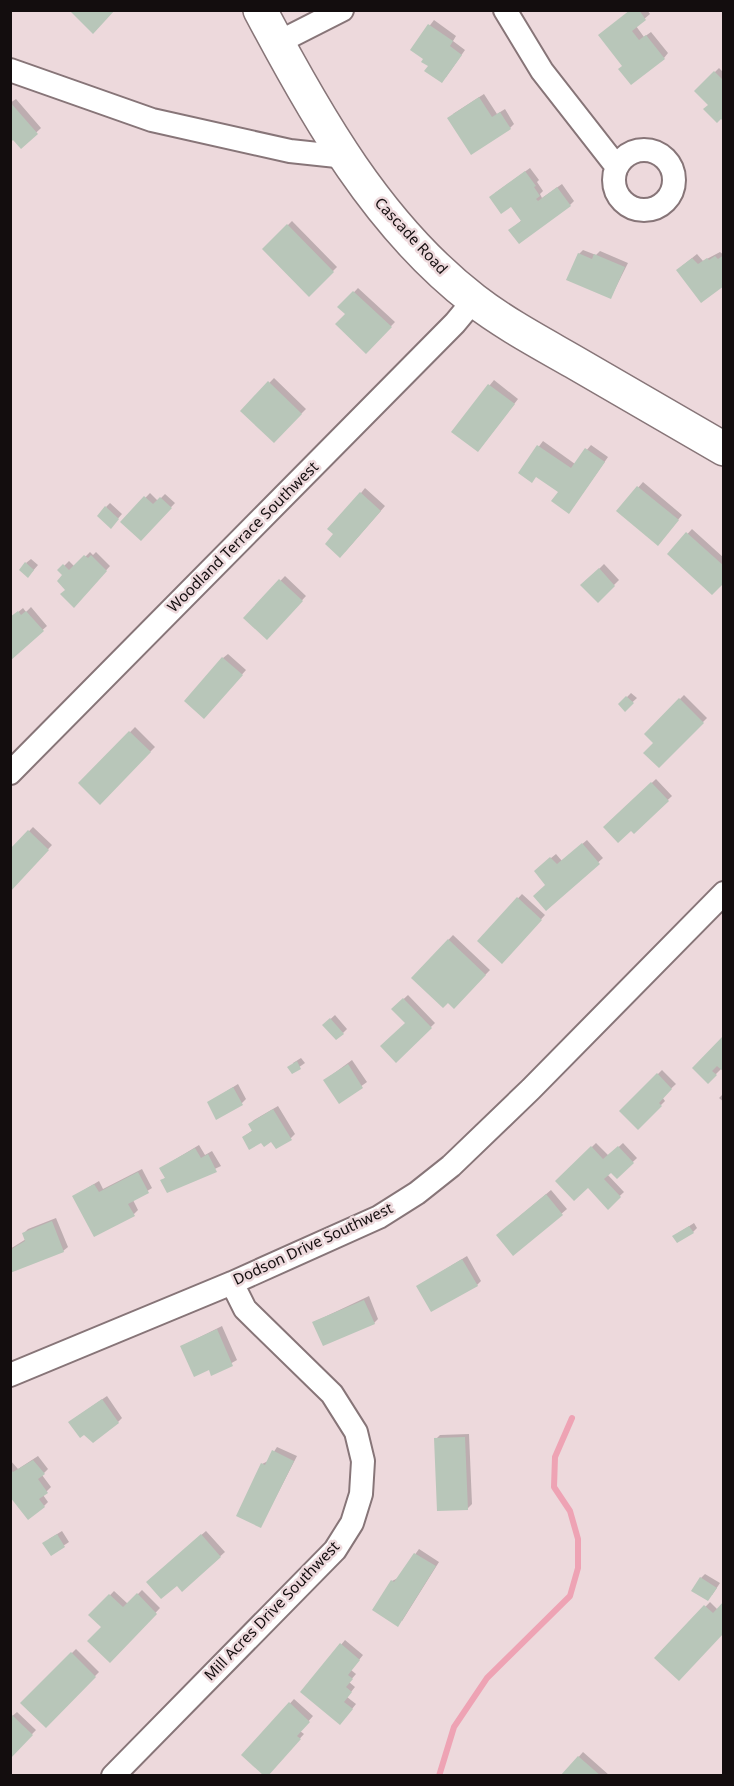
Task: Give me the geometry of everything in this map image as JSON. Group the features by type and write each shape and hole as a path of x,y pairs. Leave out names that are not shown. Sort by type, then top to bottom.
{"main road":[{"name":"Cascade Road","path":"260,10 323,125 369,190 425,255 474,300 516,328 723,449"}],"street":[{"path":"277,43 342,10"},
{"path":"506,10 542,71 616,167"},
{"path":"10,70 152,120 290,151 346,157"},
{"name":"Woodland Terrace Southwest","path":"10,772 455,323 474,300"},
{"name":"Dodson Drive Southwest","path":"10,1375 232,1283 379,1216 417,1193 451,1166 531,1089 723,893"},
{"name":"Mill Acres Drive Southwest","path":"113,1776 335,1550 352,1523 361,1494 363,1461 356,1432 332,1394 245,1309 232,1283"}],"building":[{"path":"69,10 115,10 93,34"},
{"path":"630,10 639,10 646,20 632,31 639,40 646,35 665,59 631,85 618,69 622,66 598,35"},
{"path":"428,24 453,41 450,46 462,55 442,83 424,71 428,66 421,62 423,59 410,50"},
{"path":"714,71 724,81 724,122 721,119 717,123 703,109 708,105 694,91"},
{"path":"479,97 492,117 500,112 511,129 471,155 447,118"},
{"path":"10,102 38,134 21,149 13,140 10,143"},
{"path":"525,171 536,186 534,187 540,196 536,199 538,201 557,187 571,206 519,244 508,230 521,221 511,207 501,214 489,197"},
{"path":"287,224 334,272 309,297 262,249"},
{"path":"578,253 592,259 594,254 625,267 611,299 566,280"},
{"path":"724,255 724,286 701,303 676,270 692,258 698,264 707,258 709,260 715,256 718,259"},
{"path":"353,291 392,327 366,354 335,324 345,314 337,307"},
{"path":"268,381 302,414 274,443 240,411"},
{"path":"488,384 515,404 478,452 451,432"},
{"path":"537,445 571,468 585,448 605,462 569,514 551,501 558,492 536,477 532,483 518,473"},
{"path":"637,486 679,520 658,546 616,511"},
{"path":"360,492 381,511 340,558 325,544 333,534 327,529"},
{"path":"144,496 153,504 160,497 172,508 141,541 120,522"},
{"path":"105,506 119,519 111,529 97,516"},
{"path":"686,532 724,566 724,583 712,595 667,554"},
{"path":"84,555 88,558 91,555 107,571 74,608 60,594 65,590 57,581 62,575 57,570 63,564 69,570"},
{"path":"25,562 34,570 28,578 19,570"},
{"path":"599,568 615,586 598,603 580,585"},
{"path":"279,579 303,601 267,640 243,618"},
{"path":"18,611 21,615 26,611 44,631 10,661 10,617"},
{"path":"222,657 243,675 204,719 184,701"},
{"path":"626,696 634,703 625,712 618,704"},
{"path":"679,698 704,723 659,768 643,753 653,743 644,734"},
{"path":"129,731 151,752 100,805 78,783"},
{"path":"651,782 669,801 634,834 631,831 618,843 603,827"},
{"path":"28,830 49,850 10,892 10,849"},
{"path":"582,843 600,864 546,911 533,896 545,885 534,871 550,857 557,864"},
{"path":"517,897 542,920 502,964 477,941"},
{"path":"448,939 486,975 454,1009 448,1003 443,1008 411,978"},
{"path":"403,998 432,1028 396,1063 380,1046 405,1023 391,1009"},
{"path":"330,1018 344,1034 336,1040 322,1025"},
{"path":"724,1035 724,1072 717,1066 712,1071 717,1075 708,1084 692,1068"},
{"path":"297,1061 301,1069 292,1074 287,1067"},
{"path":"348,1064 363,1088 339,1104 323,1080"},
{"path":"657,1073 672,1089 659,1103 662,1106 638,1130 619,1111"},
{"path":"233,1087 243,1105 216,1120 207,1102"},
{"path":"273,1109 292,1140 276,1149 271,1142 264,1147 261,1143 249,1150 242,1137 252,1131 248,1124"},
{"path":"591,1146 603,1159 618,1146 634,1163 617,1179 611,1173 604,1179 621,1197 608,1210 588,1188 574,1201 555,1181"},
{"path":"195,1148 201,1158 208,1154 217,1172 167,1193 160,1180 165,1178 159,1168"},
{"path":"138,1172 149,1193 128,1204 135,1216 94,1237 72,1196 94,1184 99,1192"},
{"path":"546,1194 563,1215 513,1256 496,1235"},
{"path":"52,1221 64,1252 10,1273 10,1250 25,1241 22,1233"},
{"path":"689,1226 694,1233 677,1243 672,1236"},
{"path":"462,1259 478,1286 431,1312 416,1286"},
{"path":"364,1300 375,1324 323,1346 312,1322"},
{"path":"217,1329 233,1366 211,1376 209,1370 194,1377 180,1346"},
{"path":"102,1399 119,1423 93,1443 84,1435 80,1438 68,1422"},
{"path":"465,1437 468,1510 437,1511 434,1438"},
{"path":"272,1450 294,1461 261,1528 236,1516 261,1463 265,1465"},
{"path":"33,1460 45,1474 38,1479 48,1493 39,1499 45,1507 28,1520 10,1497 10,1469 13,1472"},
{"path":"57,1534 65,1547 51,1556 42,1543"},
{"path":"201,1534 221,1557 182,1592 177,1586 161,1599 146,1582"},
{"path":"414,1553 436,1566 398,1627 372,1610 391,1580 394,1582"},
{"path":"700,1577 717,1588 708,1601 691,1591"},
{"path":"137,1593 157,1614 110,1663 87,1641 101,1627 88,1615 109,1594 123,1607"},
{"path":"724,1601 724,1633 679,1681 654,1658 704,1605 713,1613"},
{"path":"340,1643 360,1660 348,1675 353,1679 346,1687 352,1692 344,1702 353,1709 340,1725 300,1692"},
{"path":"71,1652 96,1677 46,1728 20,1703"},
{"path":"289,1702 310,1722 297,1736 301,1739 268,1776 264,1776 241,1755"},
{"path":"12,1715 33,1735 10,1759 10,1716"},
{"path":"578,1756 601,1776 560,1776"}],"waterway":[{"path":"439,1776 454,1727 487,1678 570,1596 578,1568 578,1539 570,1511 554,1487 555,1457 572,1418"}]}
